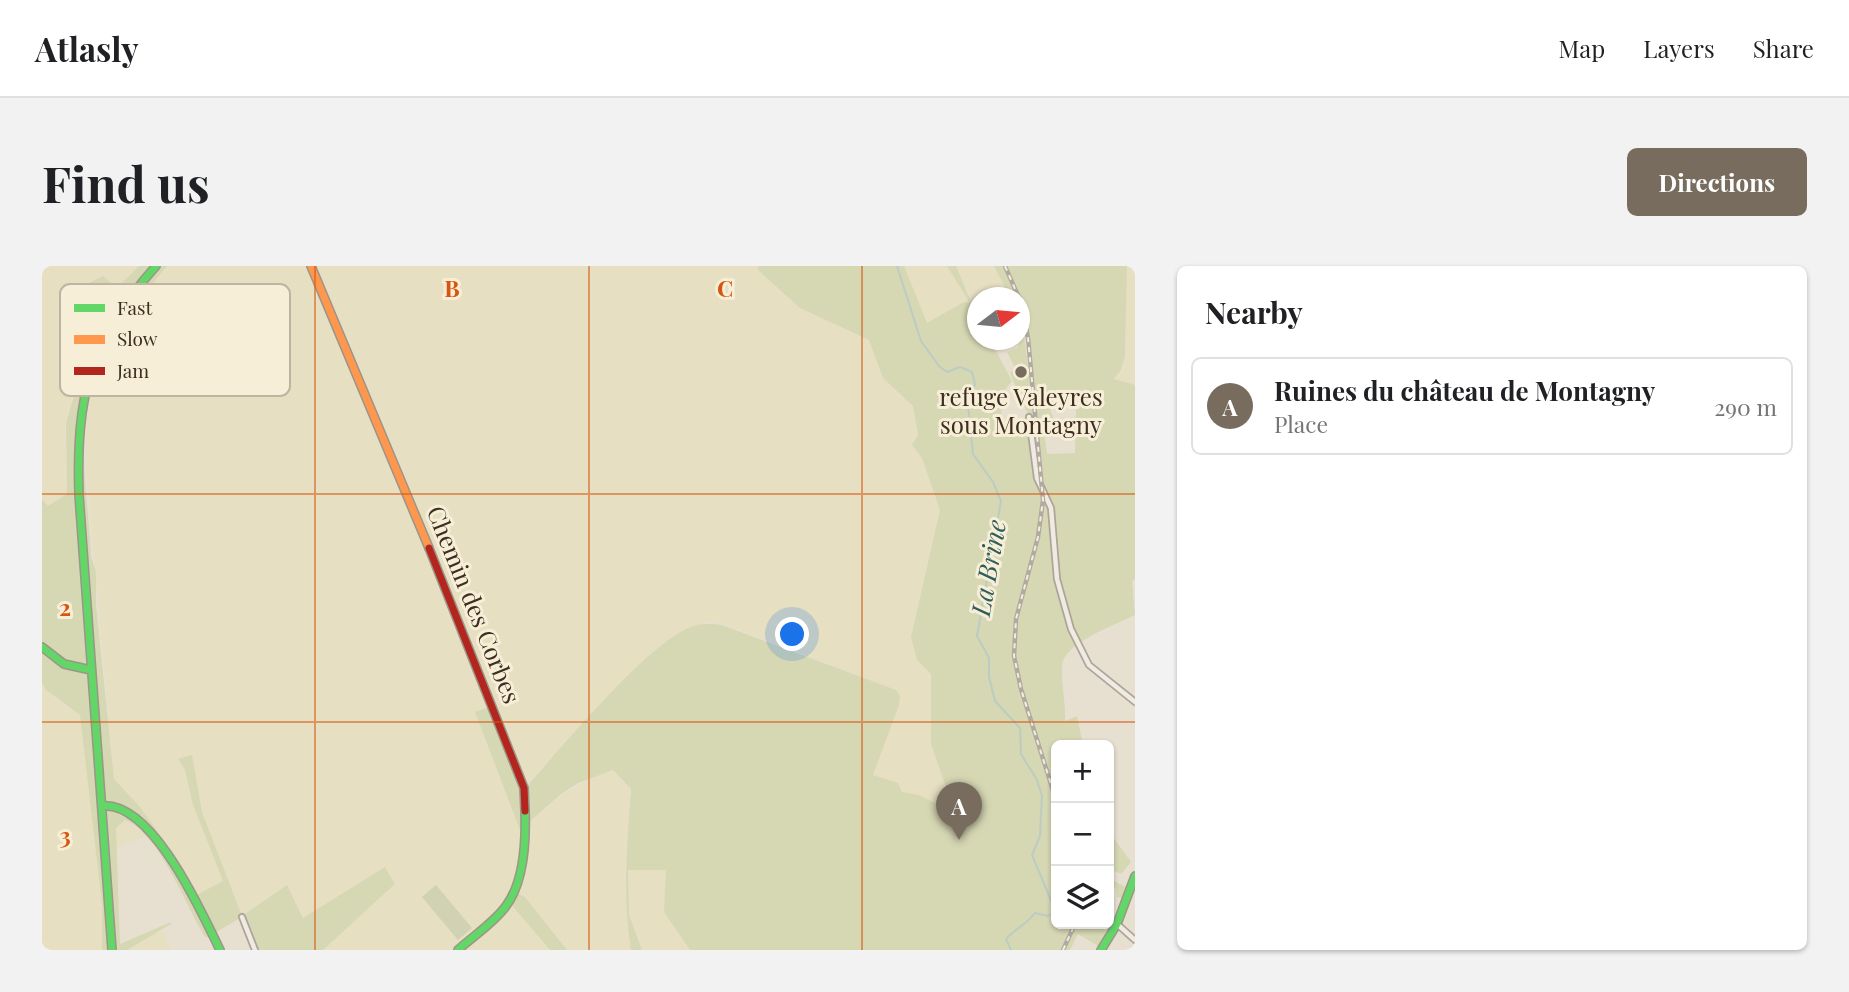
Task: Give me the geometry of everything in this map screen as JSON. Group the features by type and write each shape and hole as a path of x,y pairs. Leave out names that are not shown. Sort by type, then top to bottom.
{"street":[{"path":"142,284 156,266"},
{"name":"Chemin des Corbes","path":"311,266 472,650 524,788 526,840 523,865 514,892 506,907 458,950"},
{"path":"82,396 77,464 113,950"},
{"path":"1029,417 1037,478 1051,508 1057,579 1071,629 1089,665 1135,702"},
{"path":"42,647 62,662 81,670 91,670"},
{"path":"102,806 122,808 144,826 179,877 220,950"},
{"path":"1101,950 1117,924 1135,876"},
{"path":"242,916 255,950"},
{"path":"1117,924 1135,940"}],"shaded area":[{"path":"42,266 139,266 121,284 112,284 103,276 88,284 60,284 60,396 73,396 65,423 67,495 48,506 42,499"},
{"path":"167,266 759,266 757,269 848,331 869,340 883,378 913,406 918,436 912,445 922,458 940,510 911,637 917,660 931,674 931,744 948,793 935,803 919,795 901,792 898,783 873,776 899,705 900,696 896,690 723,624 707,622 674,635 656,649 524,787 490,707 475,712 520,830 561,795 598,775 613,771 630,790 625,870 631,950 567,950 525,897 515,892 509,902 550,950 323,950 396,884 385,867 304,918 287,885 242,916 202,812 192,755 178,760 185,770 193,805 223,881 195,896 168,846 140,807 114,780 85,432 91,396 290,396 290,284 152,284"},
{"path":"904,266 947,266 967,298 967,303 964,302 927,324"},
{"path":"956,266 994,266 1005,287 967,287 967,290"},
{"path":"1127,266 1135,266 1135,385 1114,379 1122,370 1126,357"},
{"path":"42,684 56,699 80,715 102,905 102,950 42,950"},
{"path":"125,820 146,836 114,849 115,828"},
{"path":"628,870 667,870 664,912 690,950 642,950 629,915"},
{"path":"163,931 171,950 127,950 151,936"}],"green space":[{"path":"139,266 167,266 153,284 121,284"},
{"path":"759,266 904,266 927,323 967,302 967,350 995,350 1012,381 998,398 1005,428 1029,417 1010,373 1014,369 1019,378 1026,377 1022,363 1014,366 1007,352 1026,350 1044,491 1030,348 1030,287 1015,287 1007,266 1127,266 1125,357 1121,370 1114,379 1135,385 1135,579 1132,581 1135,615 1080,642 1065,658 1062,673 1065,721 1077,716 1082,740 1051,740 1051,929 1111,929 1100,947 1078,934 1070,950 690,950 664,912 666,870 628,870 629,915 642,950 631,950 626,890 631,789 613,770 578,783 561,794 520,830 475,712 490,707 493,703 525,788 628,675 672,637 703,624 722,625 896,690 900,696 899,705 873,775 898,783 902,792 919,795 935,803 948,793 931,744 931,674 917,660 911,637 940,510 922,458 912,445 918,435 913,406 883,378 869,340 800,308 757,269","holes":["1074,391 1080,403 1076,406 1075,453 1047,454 1044,430 1054,420 1049,406"]},
{"path":"947,266 956,266 967,292 967,298"},
{"path":"994,266 1003,266 1013,287 1005,287"},
{"path":"103,276 112,284 87,284"},
{"path":"74,396 89,396 84,437 85,478 114,779 140,807 168,846 195,896 223,881 193,805 185,770 178,759 192,755 202,812 242,916 287,885 303,918 385,867 395,884 323,950 255,950 242,917 206,938 161,855 138,828 125,820 116,828 120,944 171,924 127,950 102,950 102,904 80,715 46,690 42,683 42,499 48,506 67,494 66,423"},
{"path":"1114,838 1131,862 1121,874 1115,871 1114,874"},
{"path":"1114,881 1128,888 1124,899 1117,897"},
{"path":"436,885 472,928 458,940 422,897"},
{"path":"514,892 525,897 567,950 550,950 509,902"}],"waterway":[{"name":"La Brine","path":"897,266 921,341 939,366 947,372 960,367 972,372 975,384 968,405 973,454 993,482 1001,501 977,636 989,658 989,677 995,701 1020,728 1021,754 1037,780 1042,796 1040,836 1032,855 1053,905 1053,913 1048,916 1035,913 1006,939 1011,950"}],"railway":[{"path":"1005,266 1014,287"},
{"path":"1029,350 1043,500 1038,537 1016,619 1014,656 1021,689 1051,784"},
{"path":"1063,950 1073,929"}],"traffic: fast":[{"path":"141,284 156,266"},
{"path":"85,396 80,428 79,495 112,950"},
{"path":"42,647 64,664 91,670"},
{"path":"102,806 121,809 139,821 156,839 201,910 220,950"},
{"path":"458,950 496,918 512,896 523,860 525,811"},
{"path":"1101,950 1117,924 1135,876"}],"traffic: slow":[{"path":"311,266 429,548"}],"traffic: jam":[{"path":"429,548 524,788 525,811"}],"place":[{"name":"refuge Valeyres sous Montagny","path":"1021,372"},
{"name":"Ruines du château de Montagny","path":"959,840"}]}
